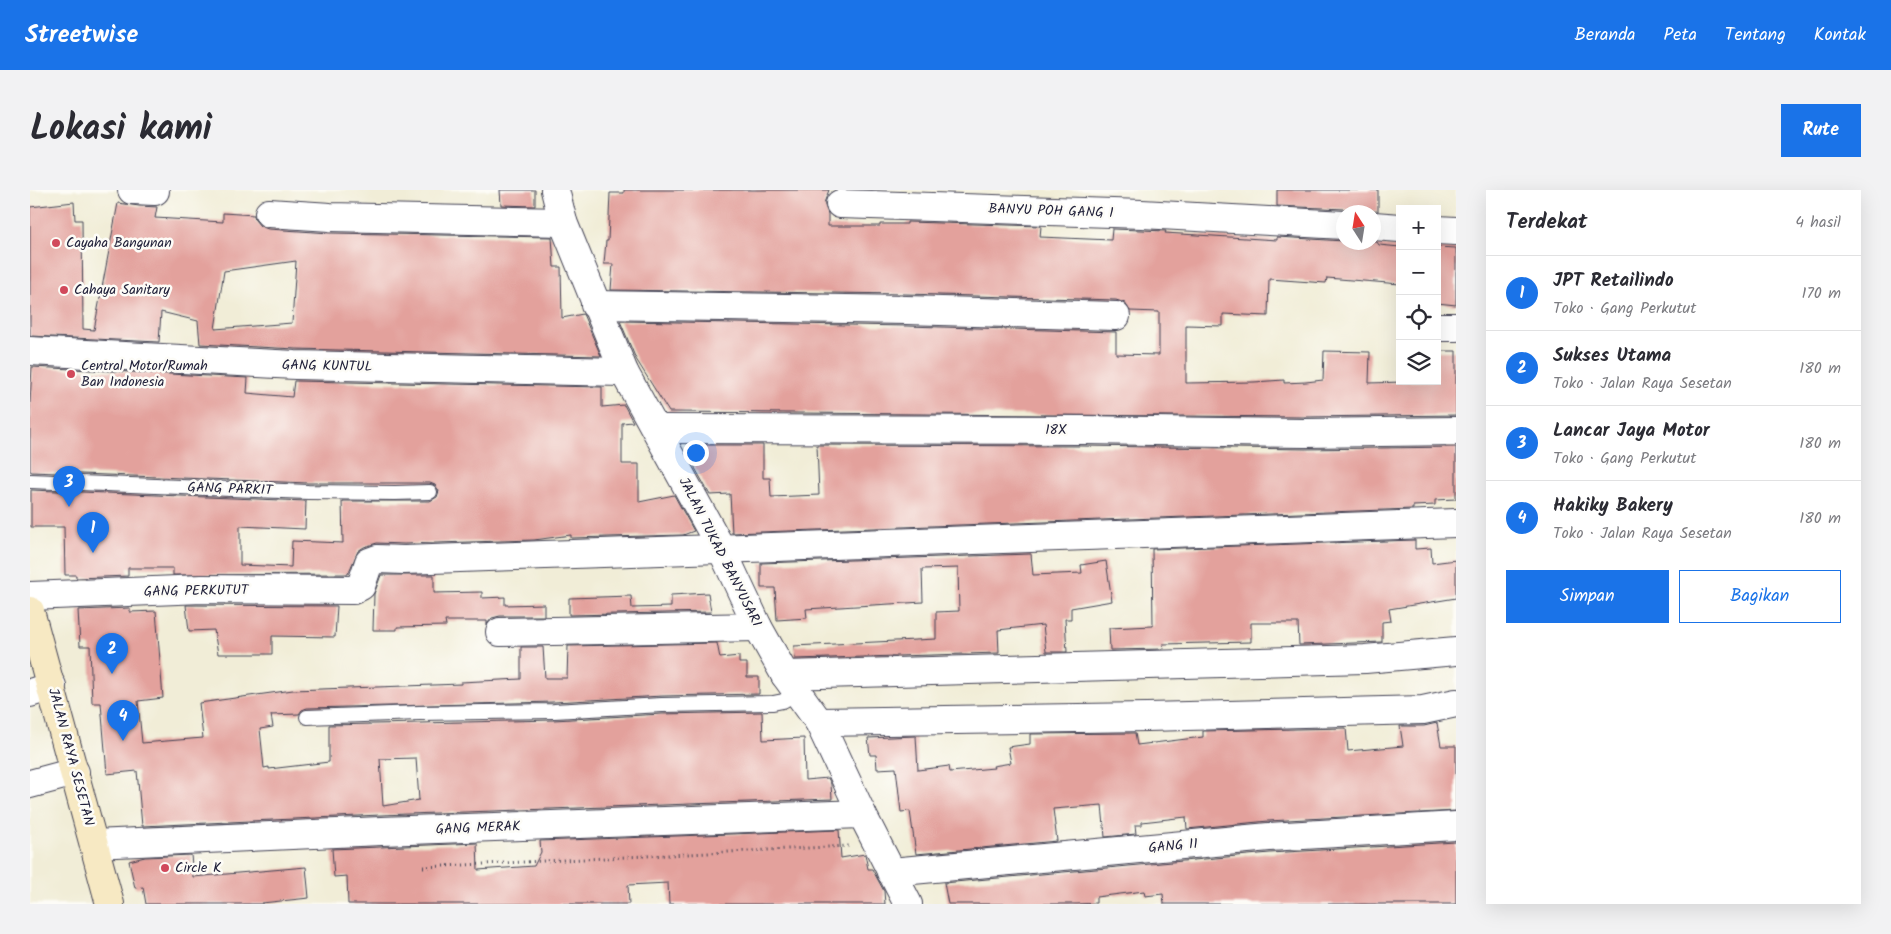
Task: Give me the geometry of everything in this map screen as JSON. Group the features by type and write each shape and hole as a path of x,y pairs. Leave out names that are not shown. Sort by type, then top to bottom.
{"main road":[{"name":"JALAN RAYA SESETAN","path":"30,611 41,690 75,772 110,904"}],"street":[{"name":"JALAN TUKAD BANYUSARI","path":"555,190 563,222 595,305 624,372 722,550 758,627 792,683 819,722 862,814 908,904"},
{"name":"BANYU POH GANG 1","path":"840,204 1142,202 1336,224"},
{"path":"269,213 330,217 563,222"},
{"path":"1381,227 1396,228"},
{"path":"1441,230 1456,231"},
{"path":"595,305 1116,316"},
{"path":"1441,327 1456,327"},
{"name":"GANG KUNTUL","path":"30,351 295,365 624,372"},
{"name":"18X","path":"656,429 1082,430 1296,433 1456,431"},
{"path":"722,550 1456,524"},
{"name":"GANG PERKUTUT","path":"30,596 202,589 354,590 361,586 369,562 377,559 404,560 722,550"},
{"path":"500,632 758,627"},
{"path":"792,683 1365,659 1456,651"},
{"path":"819,722 1147,717 1422,710 1456,703"},
{"path":"30,784 75,772"},
{"name":"GANG MERAK","path":"94,844 371,831 862,814"},
{"name":"GANG 11","path":"891,872 1270,837 1456,826"}],"lane":[{"name":"GANG PARKIT","path":"30,481 308,492 430,492"},
{"path":"307,717 554,711 662,705 773,702 783,701 792,683"}],"path":[{"path":"423,867 877,844"}],"building":[{"path":"500,190 535,190 535,206 501,205"},
{"path":"624,190 829,190 824,203 828,214 828,226 880,226 880,224 907,224 907,222 1041,226 1040,237 1111,240 1112,229 1166,231 1165,233 1277,240 1277,237 1336,241 1336,250 1381,250 1381,245 1396,247 1396,284 1327,278 1326,283 1269,279 1268,316 1223,314 1223,326 1186,325 1186,383 1284,380 1284,383 1323,380 1324,351 1370,352 1369,383 1396,382 1396,385 1441,385 1441,351 1456,351 1456,415 1305,417 669,412 636,359 620,321 1116,332 1116,354 1159,355 1159,312 1130,311 1125,303 1116,300 906,294 611,290 613,264 604,264 606,241 608,241 610,193 624,193"},
{"path":"1277,190 1378,190 1378,205 1336,205 1336,209 1277,206"},
{"path":"74,202 75,220 82,220 83,329 94,330 118,203 157,207 155,218 223,222 223,213 254,215 255,220 260,226 268,229 330,233 552,237 554,267 561,267 562,318 583,314 601,356 296,349 200,344 198,321 161,312 159,342 30,336 30,207","holes":["296,261 292,323 215,329 224,271"]},
{"path":"1441,247 1456,248 1456,305 1441,303"},
{"path":"32,367 248,378 247,393 292,397 294,381 602,387 602,407 624,405 633,422 622,423 622,464 639,464 639,502 674,495 694,531 683,535 571,538 571,535 534,540 404,544 377,543 358,551 348,574 173,575 173,568 128,568 128,576 76,578 76,575 65,575 64,527 31,527 31,490 306,501 305,529 240,526 240,565 291,567 292,541 343,543 342,501 430,501 437,497 439,491 435,485 430,483 308,483 32,472 30,471 30,403"},
{"path":"695,445 763,445 763,478 770,478 771,497 819,495 817,445 1305,449 1456,447 1456,499 1435,500 1435,505 1413,506 1413,509 732,533 730,494 710,495 695,468"},
{"path":"1415,540 1415,549 1431,548 1432,563 1456,560 1456,598 1389,609 1391,621 1382,622 1382,642 1299,645 1298,623 1251,623 1251,642 1163,644 1164,649 1110,650 1109,628 1153,626 1152,549"},
{"path":"1031,554 1033,575 1082,573 1081,565 1106,561 1112,601 1071,608 1071,619 1065,619 1067,652 1046,652 1043,625 998,630 999,653 795,659 794,646 936,639 936,612 959,611 958,568 922,569 923,602 806,609 807,618 777,620 775,588 761,588 761,563"},
{"path":"381,575 434,575 434,593 482,592 482,598 505,597 505,605 544,604 544,616 500,616 492,618 487,624 487,621 445,621 446,626 397,627 397,630 373,630 374,594"},
{"path":"708,593 711,612 569,615 569,598 631,596 632,608 671,607 671,595"},
{"path":"186,605 337,606 335,637 272,636 272,654 218,654 214,630 189,631"},
{"path":"130,608 130,612 156,611 163,698 138,701 142,743 203,738 199,703 293,690 461,684 461,682 521,679 521,647 543,647 545,678 567,678 568,646 717,643 720,658 739,656 739,663 747,663 747,677 759,677 759,694 662,696 554,702 307,708 299,714 271,715 273,727 260,729 264,768 329,762 329,725 554,720 662,714 762,712 763,740 804,738 805,780 828,778 831,784 832,799 380,815 142,826 137,771 107,774 101,703 92,703 90,646 80,646 78,610","holes":["416,758 419,800 383,806 380,759"]},
{"path":"1437,723 1441,746 1456,746 1456,811 1268,821 1187,829 1186,817 1142,822 1142,825 1135,825 1136,834 1105,837 1102,805 1053,809 1057,841 916,854 910,811 901,812 896,768 877,769 876,755 870,755 868,738 916,736 918,770 949,766 950,772 994,768 993,766 1011,763 1008,747 1030,744 1030,734 1135,733 1137,745 1203,737 1203,731 1346,728 1348,751 1403,746 1400,726 1424,726"},
{"path":"839,830 841,858 865,854 868,869 872,869 884,891 885,904 669,904 668,883 628,885 629,904 348,904 347,876 334,877 332,849 477,843 478,870 534,866 541,852 540,841"},
{"path":"1456,842 1456,904 1164,904 1163,894 1145,896 1144,891 1096,897 1096,903 948,904 944,883 1270,853"},
{"path":"191,855 193,877 306,867 309,898 262,904 146,904 143,887 135,888 129,861 145,857"}],"place":[{"name":"Cayaha Bangunan","path":"56,243"},
{"name":"Cahaya Sanitary","path":"64,290"},
{"name":"Central Motor/Rumah Ban Indonesia","path":"71,374"},
{"name":"Lancar Jaya Motor","path":"69,507"},
{"name":"JPT Retailindo","path":"93,553"},
{"name":"Sukses Utama","path":"112,674"},
{"name":"Hakiky Bakery","path":"123,741"},
{"name":"Circle K","path":"165,868"}]}
